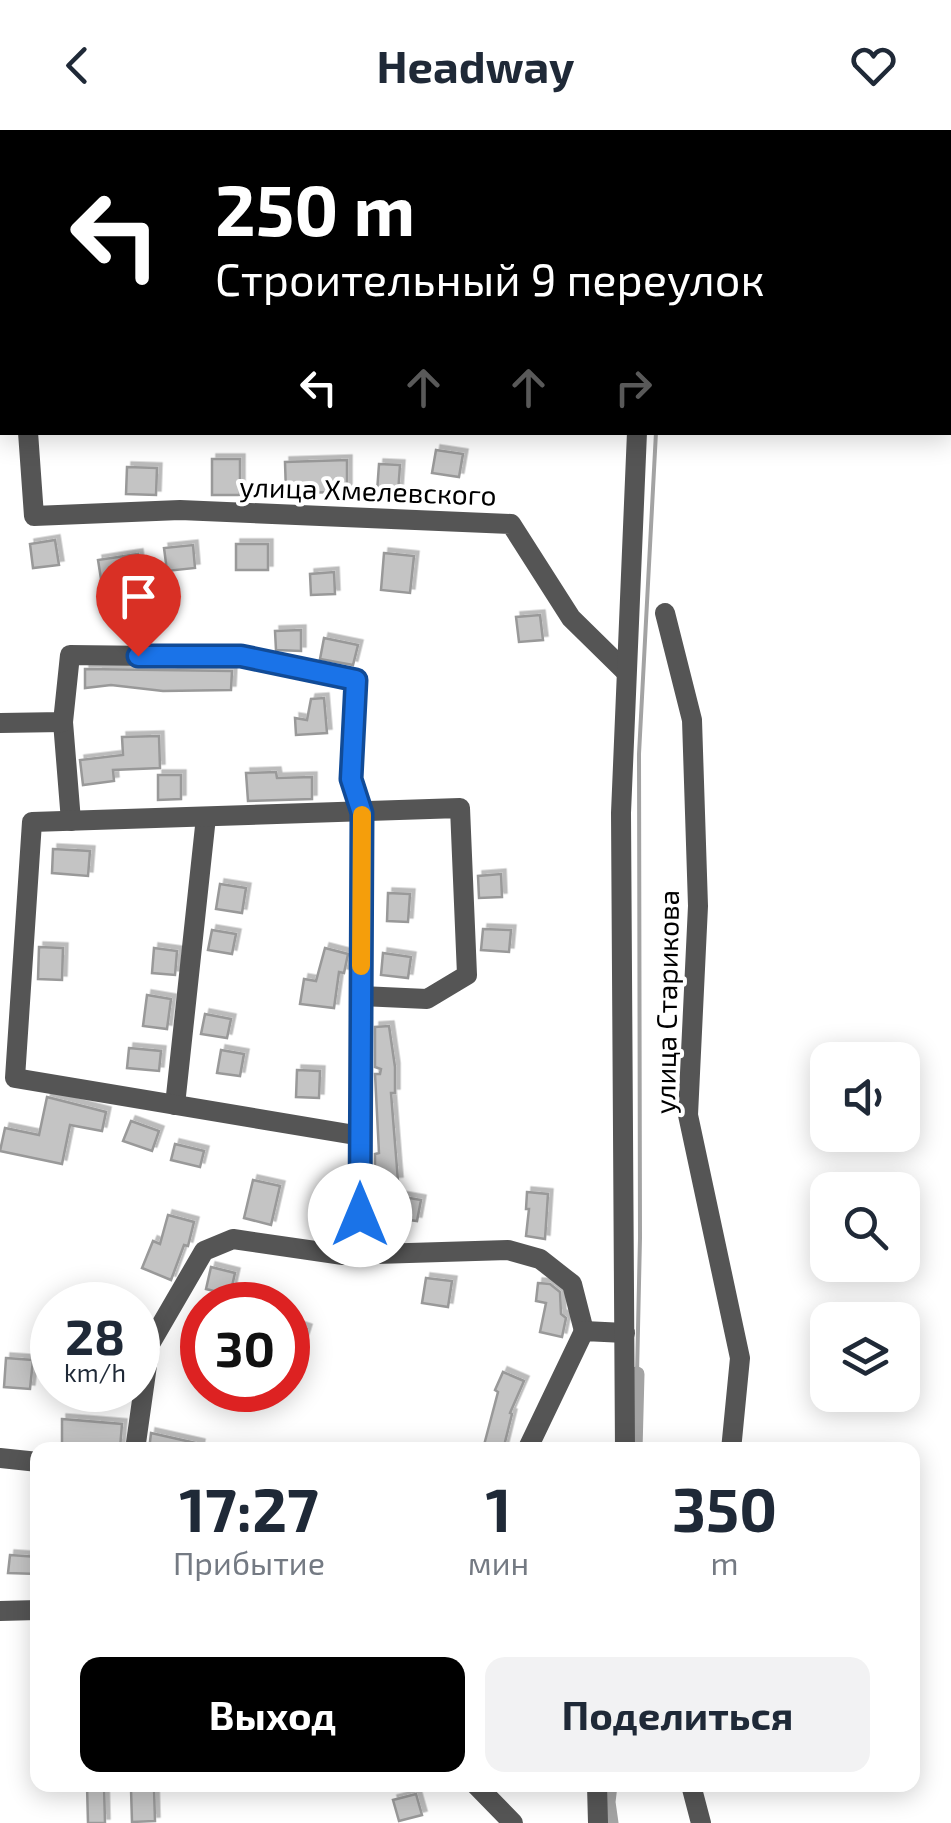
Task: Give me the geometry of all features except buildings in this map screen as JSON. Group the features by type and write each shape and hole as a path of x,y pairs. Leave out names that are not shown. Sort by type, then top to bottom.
{"street":[{"name":"улица Хмелевского","path":"28,435 34,516 180,510 511,524 571,618 626,672"},
{"path":"626,1442 621,813 636,435"},
{"name":"улица Старикова","path":"665,613 692,720 698,906 688,1114 740,1358 732,1442"},
{"path":"71,820 63,722 70,655 241,656 356,680 351,779 362,813 360,1255"},
{"path":"0,723 63,722"},
{"path":"360,1136 15,1078 32,822 460,808 467,976 427,999 361,996"},
{"path":"175,1105 206,817"},
{"path":"136,1442 150,1344 204,1251 233,1239 343,1255 508,1250 540,1258 572,1284 584,1331 532,1442"},
{"path":"584,1331 625,1333"},
{"path":"0,1458 30,1461"},
{"path":"0,1611 30,1610"},
{"path":"483,1792 513,1823"},
{"path":"597,1792 598,1823"},
{"path":"693,1792 701,1823"}],"waterway":[{"path":"637,1374 639,754 656,435"},
{"path":"635,1442 637,1374"},
{"path":"609,1792 611,1823"}],"slow traffic":[{"path":"361,966 362,815"}],"route":[{"path":"138,656 241,656 356,680 351,779 362,813 360,1215"}]}
